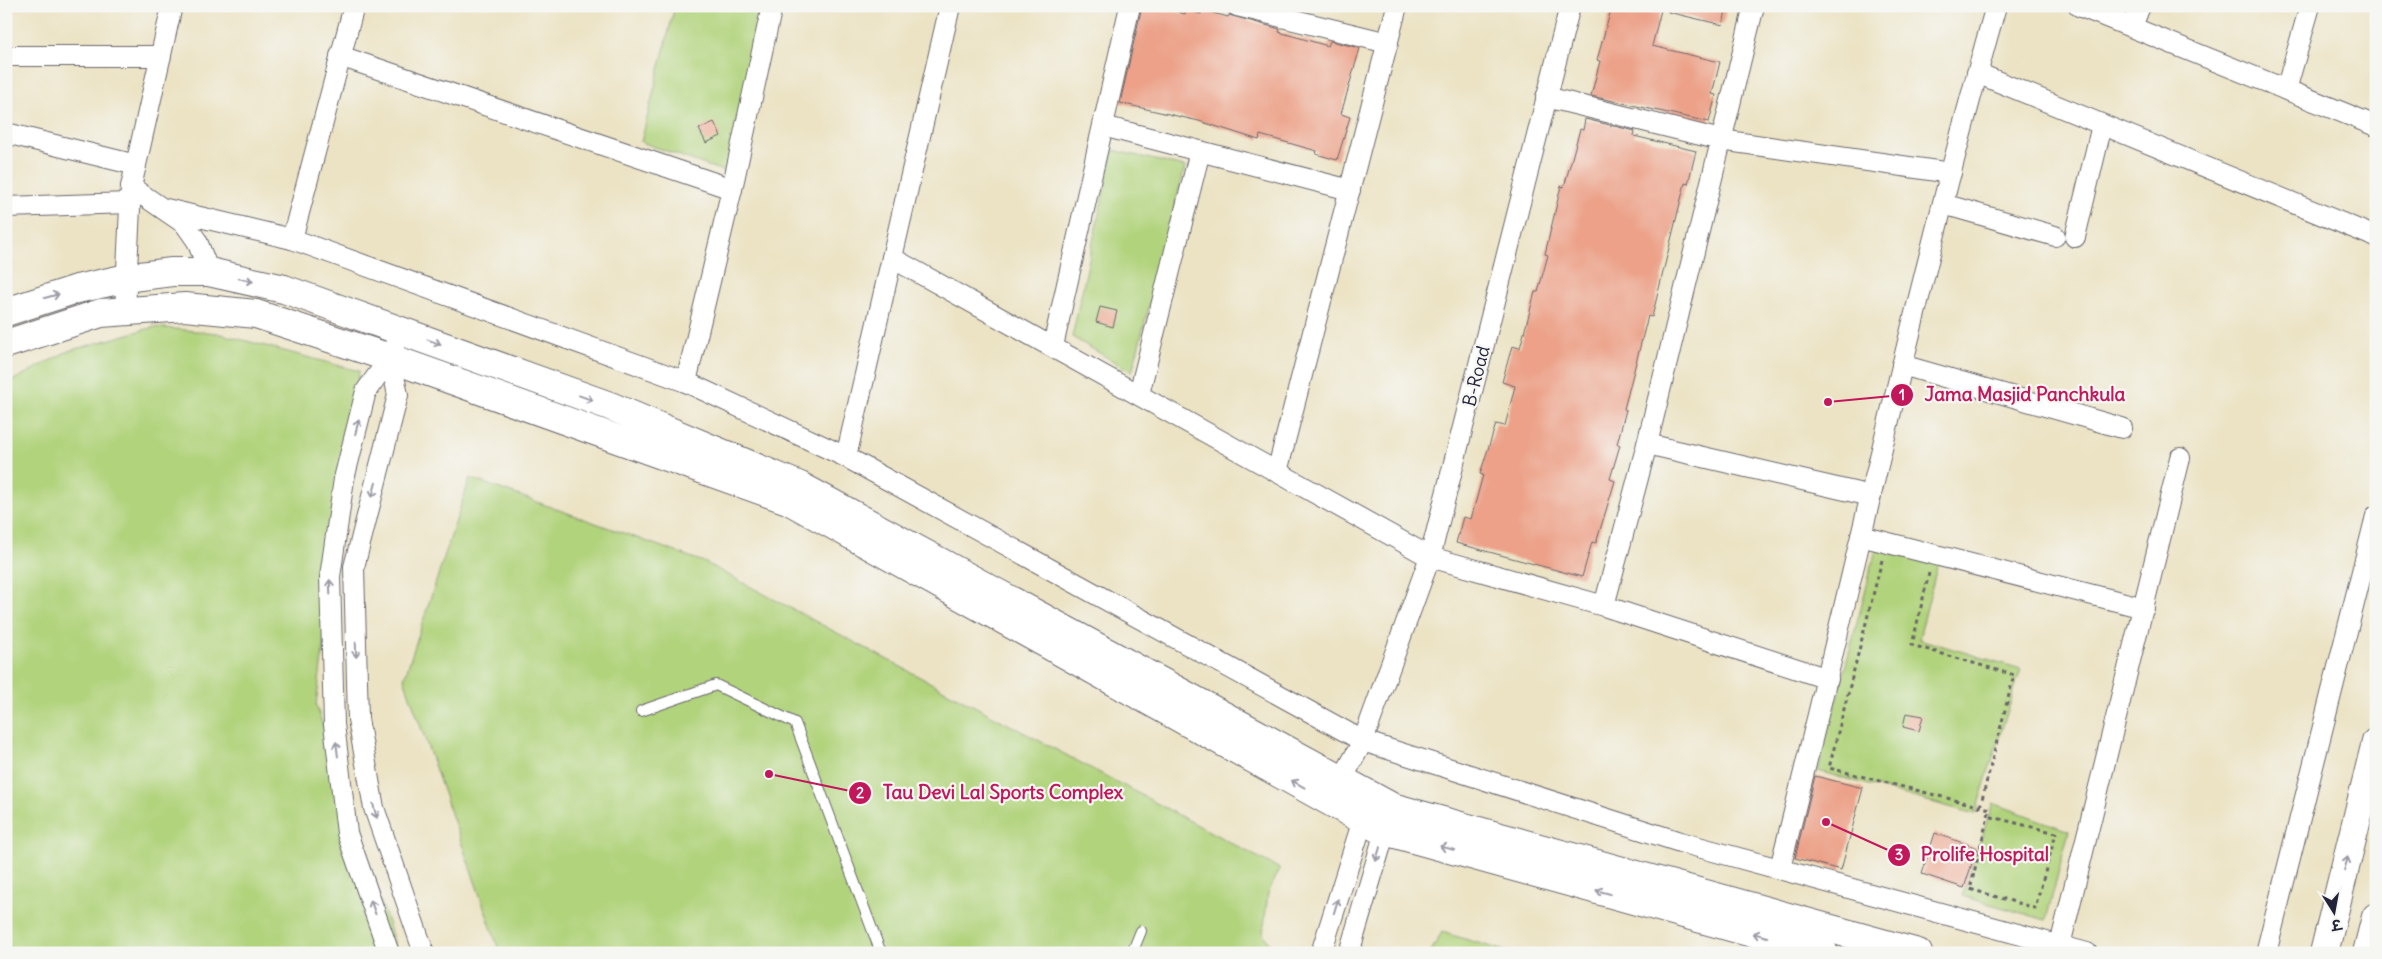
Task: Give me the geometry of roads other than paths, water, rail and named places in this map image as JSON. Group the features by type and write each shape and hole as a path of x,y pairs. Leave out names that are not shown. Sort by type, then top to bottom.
{"main road":[{"path":"6,312 77,289 125,279 172,272 209,272 284,289 402,330 610,406 800,486 1336,791"},
{"path":"6,344 101,313 185,307 256,314 390,358 788,500 1378,813 1824,953"},
{"path":"2324,950 2376,742"},
{"path":"1378,813 1918,953"},
{"path":"2366,953 2376,917"}],"street":[{"path":"125,311 130,195 172,6"},
{"path":"292,239 354,6"},
{"path":"686,382 732,189 772,6"},
{"path":"846,457 950,6"},
{"path":"1052,346 1130,6"},
{"path":"1237,6 1388,43"},
{"path":"1277,472 1397,6"},
{"name":"B-Road","path":"1336,791 1363,741 1430,557 1570,6"},
{"path":"1604,606 1647,444 1754,6"},
{"path":"1780,868 1828,679 1902,365 1996,6"},
{"path":"2079,6 2376,126"},
{"path":"2132,28 2140,6"},
{"path":"2286,90 2310,6"},
{"path":"6,56 160,56"},
{"path":"340,56 732,189"},
{"path":"1977,73 2376,237"},
{"path":"1546,97 1721,140 1951,173"},
{"path":"2075,237 2102,124"},
{"path":"1103,126 1350,190"},
{"path":"6,133 136,165"},
{"path":"1139,394 1200,151"},
{"path":"6,207 130,195 166,209 292,239 686,382 846,457 1363,741 1680,842 2087,953"},
{"path":"1943,204 2055,236"},
{"path":"166,209 191,231 209,272"},
{"path":"892,258 1430,557 1604,606 1828,679"},
{"path":"389,953 347,833 334,724 330,577 344,480 366,391 390,358 402,330"},
{"path":"390,358 398,395 354,567 358,719 374,808 424,953"},
{"path":"1902,365 2122,428"},
{"path":"1647,444 1871,496"},
{"path":"2060,945 2180,458"},
{"path":"2266,953 2376,516"},
{"path":"1861,536 2144,608"},
{"path":"1321,953 1378,813"},
{"path":"1349,953 1378,813"}],"lane":[{"path":"641,711 716,685 795,723 881,953"},
{"path":"1132,953 1141,930"}],"place":[{"name":"Jama Masjid Panchkula","path":"1828,402"},
{"name":"Tau Devi Lal Sports Complex","path":"769,774"},
{"name":"Prolife Hospital","path":"1826,822"}]}
